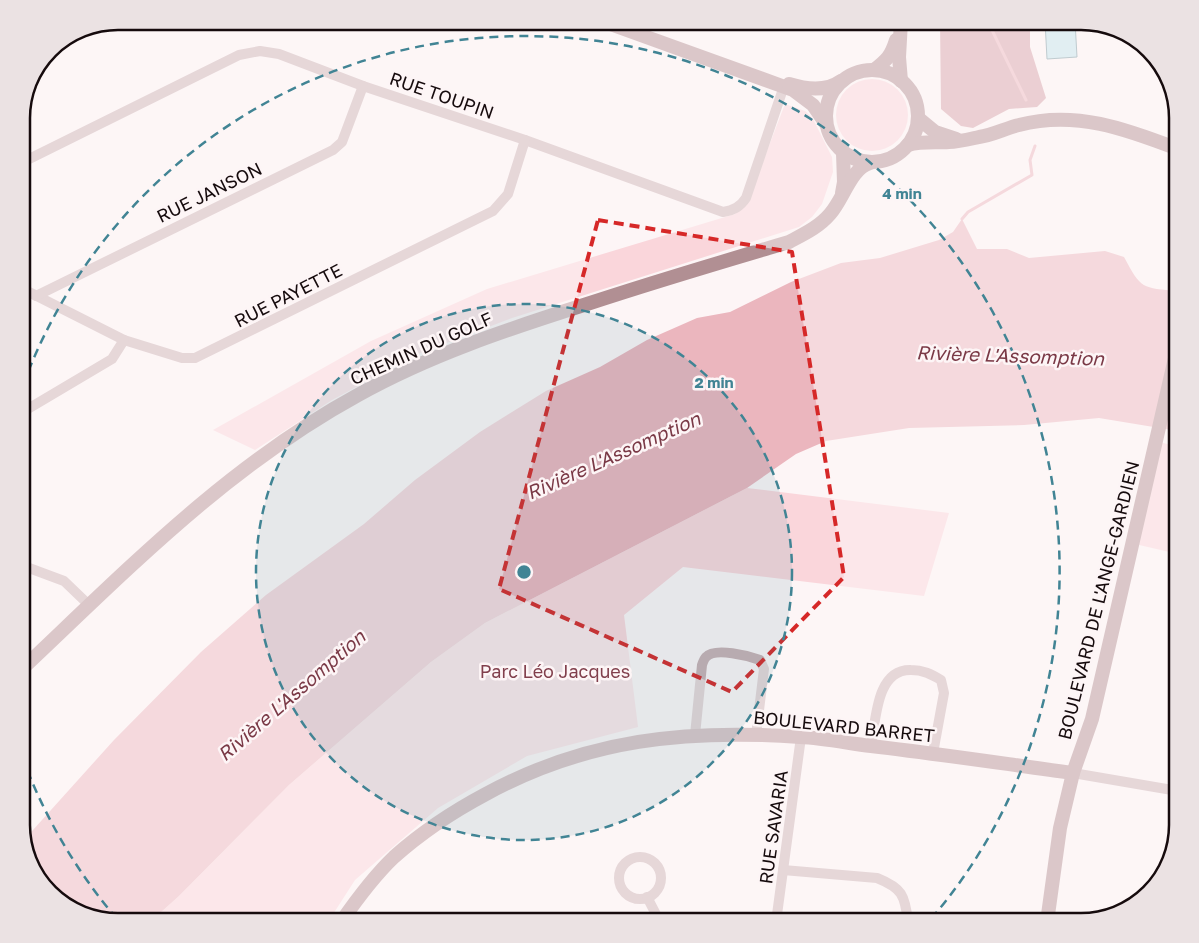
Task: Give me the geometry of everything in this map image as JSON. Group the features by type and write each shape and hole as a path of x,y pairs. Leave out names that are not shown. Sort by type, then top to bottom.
{"street":[{"path":"627,30 784,86 808,100 821,114 835,145 843,153 856,160 870,163 885,161 898,155 908,145 915,132 918,118 914,98 902,81 889,73 874,70 859,72 829,87 800,88 673,42 661,42"},
{"path":"874,70 887,60 899,30"},
{"path":"901,30 899,57 902,81"},
{"name":"RUE TOUPIN","path":"30,159 239,55 260,51 279,54 363,86 526,140 723,212 741,206 746,198 784,86"},
{"path":"826,124 829,98 836,87 846,78"},
{"name":"RUE JANSON","path":"36,296 333,150 342,142 363,86"},
{"path":"918,118 935,132 959,141"},
{"path":"908,145 920,142 951,142 983,137 1020,124 1053,120 1084,121 1111,125 1169,146"},
{"name":"RUE PAYETTE","path":"30,293 124,340 182,358 195,358 493,211 508,194 526,140"},
{"path":"842,196 844,182 843,153"},
{"name":"CHEMIN DU GOLF","path":"30,662 168,531 242,470 357,396 414,367 520,325 788,242 821,223 831,213 861,168 870,163"},
{"path":"30,408 112,359 124,340"},
{"name":"BOULEVARD DE L'ANGE-GARDIEN","path":"1048,913 1060,828 1073,773 1092,719 1169,385"},
{"path":"30,568 64,580 89,605"},
{"path":"695,735 702,665 706,657 720,653 747,655 760,660 764,669 756,735"},
{"path":"871,746 883,686 896,673 902,670 913,670 930,673 941,680 944,693 933,753"},
{"name":"BOULEVARD BARRET","path":"348,913 370,883 394,857 421,834 459,808 498,787 544,766 593,751 634,742 695,735 801,737 1073,773"},
{"name":"RUE SAVARIA","path":"777,913 801,737"},
{"path":"1073,773 1169,789"},
{"path":"646,858 656,865 659,871 660,883 657,889 647,897 635,898 624,891 621,886 619,879 623,867 633,859 646,858"},
{"path":"784,870 877,878 899,889 906,913"},
{"path":"647,897 655,913"}],"highlighted area":[{"path":"598,220 792,252 844,577 732,692 499,589"}],"green space":[{"path":"872,79 892,85 902,95 908,115 902,135 892,145 872,151 852,145 842,135 836,115 842,95 852,85"},
{"path":"785,104 805,111 812,117 832,157 833,172 822,204 812,217 799,227 512,318 420,353 332,400 255,450 213,430 371,341 487,289 735,214 747,203"},
{"path":"1160,442 1169,444 1169,552 1135,544"},
{"name":"Parc Léo Jacques","path":"747,488 949,513 924,596 683,567 624,615 638,727 527,756 438,808 355,880 334,913 160,913 289,785 431,662 485,623"}],"shaded area":[{"path":"940,30 1030,30 1030,47 1046,98 1037,107 1009,109 973,128 961,126 941,109"}],"water":[{"name":"Rivière L'Assomption","path":"962,219 977,249 1007,249 1029,258 1105,251 1124,257 1139,281 1144,285 1169,290 1169,430 1099,418 1024,425 909,428 826,441 796,454 747,488 485,623 431,662 289,785 160,913 113,913 95,910 65,895 45,874 33,848 30,833 114,740 201,652 266,595 364,524 415,480 480,432 546,391 600,367 647,340 697,318 730,312 791,282 841,263 880,258 939,240 953,232"}],"building":[{"path":"1045,30 1076,30 1077,57 1047,59"}],"waterway":[{"path":"992,30 1026,100"},
{"path":"962,219 968,212 1032,175 1030,160 1035,146"}]}
